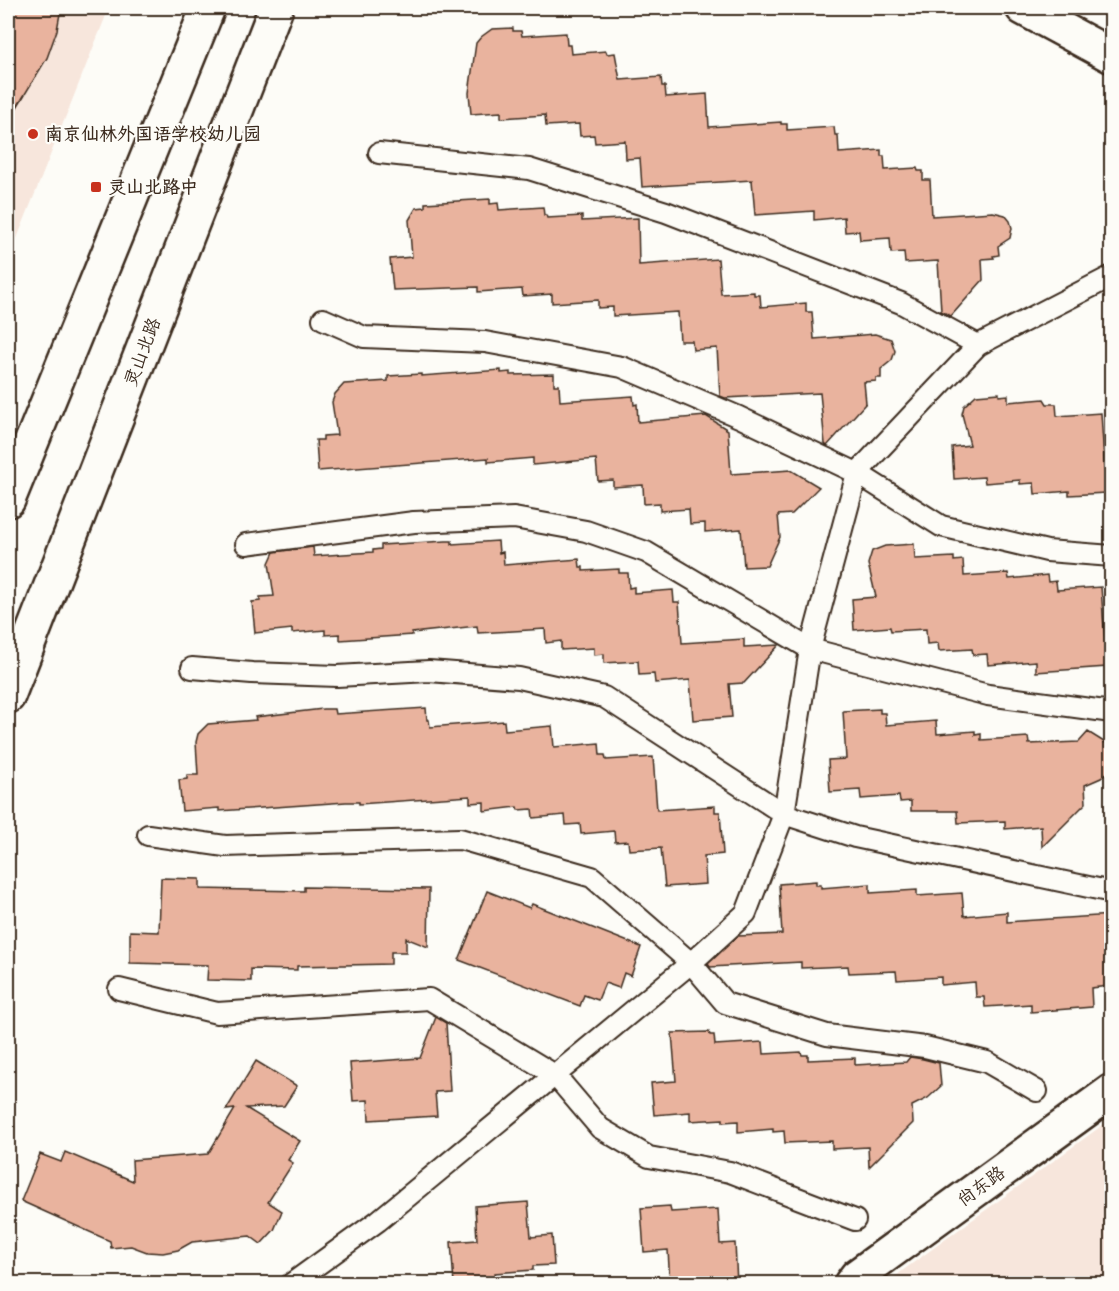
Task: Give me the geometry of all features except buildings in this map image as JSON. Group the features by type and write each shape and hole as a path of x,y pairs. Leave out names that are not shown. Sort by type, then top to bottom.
{"main road":[{"path":"8,500 208,8"},
{"name":"灵山北路","path":"8,696 276,8"},
{"path":"1044,12 1112,56"},
{"name":"尚东路","path":"851,1284 866,1269 1112,1091"}],"lane":[{"path":"379,153 529,169 666,212 901,303 978,345"},
{"path":"291,1284 378,1221 691,963 746,913 784,814 810,649 857,474 978,345 1112,276"},
{"path":"323,319 364,337 485,342 622,367 739,417 857,474 941,526 1047,551 1112,556"},
{"path":"246,544 414,522 514,518 586,531 646,552 810,649 988,695 1112,712"},
{"path":"192,668 337,676 429,671 519,678 604,697 784,814 855,837 1112,892"},
{"path":"148,835 225,846 460,839 592,876 691,963 725,1003 827,1035 925,1047 987,1062 1037,1091"},
{"path":"119,989 217,1013 429,999 555,1075 600,1128 649,1157 730,1172 855,1220"}],"shaded area":[{"name":"南京仙林外国语学校幼儿园","path":"8,8 109,8 8,261"},
{"path":"1111,1119 1111,1283 889,1283 902,1271"}],"place":[{"name":"南京仙林外国语学校幼儿园","path":"33,134"},
{"name":"灵山北路中","path":"96,187"}]}
